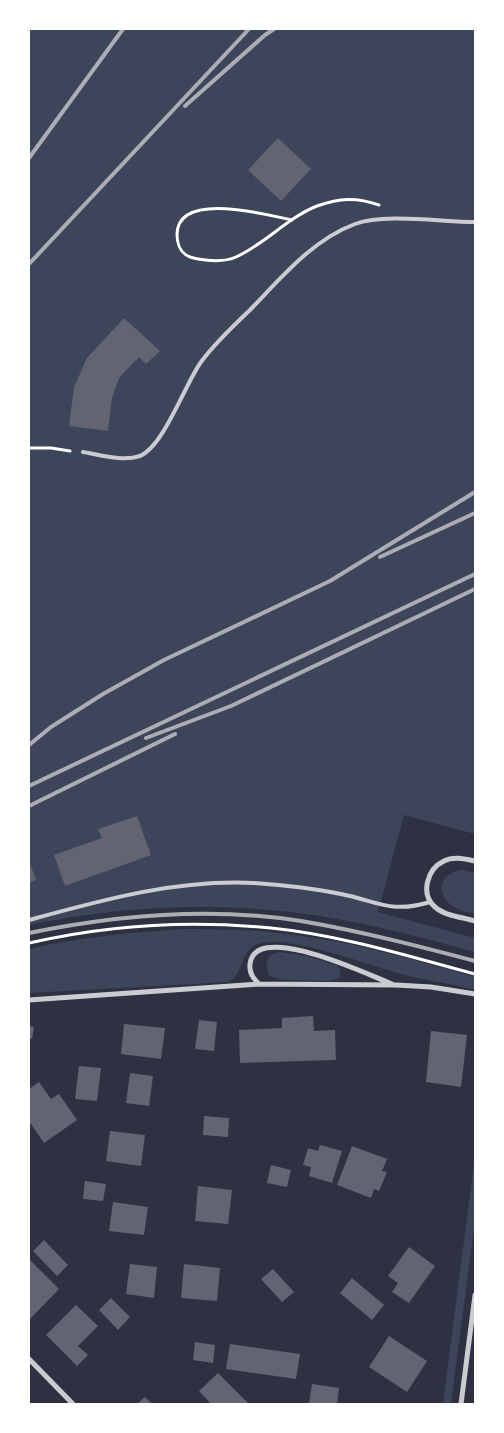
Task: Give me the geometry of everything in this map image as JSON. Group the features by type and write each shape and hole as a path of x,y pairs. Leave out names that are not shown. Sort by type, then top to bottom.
{"street":[{"path":"475,861 453,858 444,861 430,875 427,884 427,894 430,902 436,908 475,921"},
{"path":"259,984 253,978 249,969 250,959 255,952 265,947 278,946 311,953 396,985"},
{"path":"29,1000 259,984 396,985 432,987 475,994"},
{"path":"461,1404 475,1296"},
{"path":"29,1359 73,1404"}],"lane":[{"path":"83,452 130,458 140,455 150,448 164,429 192,376 211,350 296,263 325,239 357,223 375,219 475,222"},
{"path":"29,920 151,890 227,883 254,883 311,889 343,894 380,905 404,908 430,902"}],"path":[{"path":"292,220 227,208 210,208 195,211 184,218 177,230 177,242 181,252 192,258 213,261 235,257 315,207 341,199 363,199 383,206"},
{"path":"29,448 51,448 83,452"}],"shaded area":[{"path":"29,29 475,29 475,834 404,815 378,912 475,938 475,952 360,923 290,912 224,907 126,910 29,925"},
{"path":"463,870 475,873 475,912 473,913 452,905 445,899 442,892 442,884 446,878 452,873"},
{"path":"185,929 274,932 325,939 475,977 475,990 391,971 330,952 288,943 271,942 252,947 245,956 234,978 229,982 29,993 29,949 67,941 106,936"},
{"path":"280,952 307,956 336,965 340,971 339,978 330,981 283,980 272,977 268,973 266,963 271,955"},
{"path":"475,1155 475,1220 451,1404 443,1404"}],"building":[{"path":"278,138 311,169 281,201 248,170"},
{"path":"124,318 160,351 146,364 139,357 119,378 112,398 108,431 69,426 74,387 87,358"},
{"path":"137,816 151,855 65,886 54,855 102,838 98,829"},
{"path":"29,861 36,880 29,883"},
{"path":"313,1016 314,1031 335,1030 336,1060 240,1063 239,1030 282,1028 282,1018"},
{"path":"199,1020 217,1022 214,1051 195,1049"},
{"path":"124,1024 165,1028 161,1059 121,1054"},
{"path":"29,1026 34,1027 32,1039 29,1038"},
{"path":"431,1031 467,1035 461,1087 426,1082"},
{"path":"79,1066 101,1068 97,1101 75,1099"},
{"path":"130,1073 153,1076 149,1106 126,1103"},
{"path":"39,1082 51,1099 59,1094 77,1120 44,1143 29,1121 29,1089"},
{"path":"204,1116 229,1118 228,1137 203,1135"},
{"path":"110,1131 145,1135 141,1166 106,1161"},
{"path":"320,1145 342,1151 332,1183 309,1176 311,1167 303,1165 308,1148 318,1151"},
{"path":"352,1146 387,1159 382,1171 387,1172 379,1191 374,1189 371,1198 337,1185"},
{"path":"271,1165 291,1170 287,1187 267,1183"},
{"path":"85,1181 106,1184 103,1201 83,1199"},
{"path":"198,1186 232,1190 228,1224 195,1221"},
{"path":"113,1202 148,1207 144,1235 109,1231"},
{"path":"44,1240 68,1265 57,1276 33,1251"},
{"path":"409,1247 435,1266 409,1303 392,1292 398,1283 388,1276"},
{"path":"29,1259 59,1289 29,1320"},
{"path":"130,1264 157,1267 154,1298 126,1294"},
{"path":"184,1264 220,1268 217,1301 181,1298"},
{"path":"273,1269 294,1292 282,1302 261,1279"},
{"path":"352,1278 384,1305 372,1320 340,1293"},
{"path":"111,1298 130,1317 118,1330 99,1310"},
{"path":"76,1305 98,1326 78,1346 88,1355 77,1366 46,1335"},
{"path":"389,1336 427,1361 407,1392 369,1367"},
{"path":"195,1342 215,1345 213,1363 193,1360"},
{"path":"230,1344 300,1354 296,1379 226,1369"},
{"path":"218,1373 249,1404 211,1404 199,1391"},
{"path":"312,1384 339,1388 337,1404 309,1404"},
{"path":"145,1397 152,1404 137,1404"}],"railway":[{"path":"29,158 123,29"},
{"path":"29,264 249,29"},
{"path":"185,106 274,29"},
{"path":"29,745 51,727 103,694 164,660 330,581 475,492"},
{"path":"380,557 475,513"},
{"path":"29,786 475,574"},
{"path":"146,738 231,706 475,589"},
{"path":"29,806 175,734"},
{"path":"29,933 130,918 165,915 234,914 323,925 389,939 475,961"}]}
